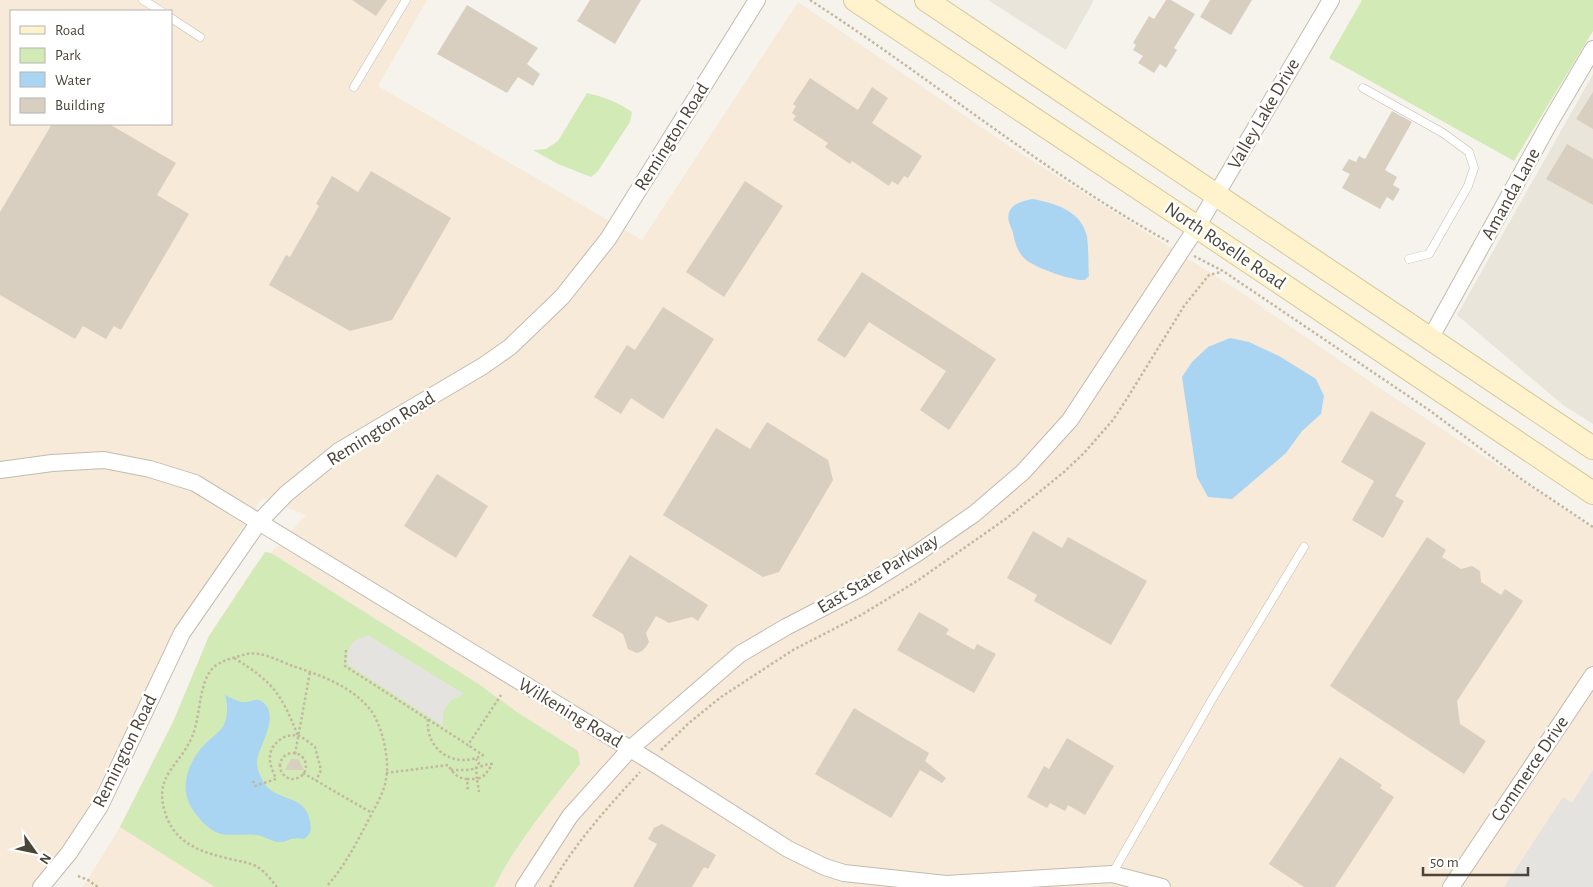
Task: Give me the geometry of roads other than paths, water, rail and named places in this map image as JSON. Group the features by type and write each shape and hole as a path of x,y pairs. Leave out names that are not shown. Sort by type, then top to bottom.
{"main road":[{"name":"North Roselle Road","path":"855,0 1593,494"},
{"name":"North Roselle Road","path":"926,0 1593,448"}],"street":[{"name":"Remington Road","path":"41,887 69,853 100,806 182,633 259,522 286,494 338,451 483,366 510,347 562,297 608,239 758,0"},
{"name":"Valley Lake Drive","path":"1196,227 1331,0"},
{"name":"Amanda Lane","path":"1430,339 1550,122 1593,49"},
{"name":"East State Parkway","path":"524,887 570,816 630,749 740,654 786,627 862,588 916,554 974,514 1022,472 1070,420 1196,227"},
{"name":"Wilkening Road","path":"0,470 52,463 104,460 150,469 195,483 630,749 788,849 844,874 946,884 1112,874 1162,887"},
{"name":"Commerce Drive","path":"1451,887 1593,675"}],"lane":[{"path":"143,0 159,10"},
{"path":"354,87 406,0"},
{"path":"172,19 200,37"},
{"path":"1363,88 1444,133 1468,152 1474,168 1468,186 1430,254 1409,258"},
{"path":"1112,874 1214,696 1304,547"}],"water":[{"path":"1033,199 1065,209 1072,213 1083,225 1088,248 1089,276 1085,280 1062,276 1043,269 1028,262 1020,252 1008,216 1011,208 1015,205"},
{"path":"1230,338 1249,342 1279,356 1316,379 1324,396 1321,414 1302,431 1286,453 1232,499 1208,497 1197,477 1182,377 1192,362 1208,347"},
{"path":"225,695 241,702 259,700 267,707 270,714 268,730 257,761 258,770 264,783 270,789 298,802 308,813 311,830 304,839 295,838 278,842 257,835 227,835 218,833 204,823 193,810 186,793 187,776 199,751 224,725 227,710"}]}
